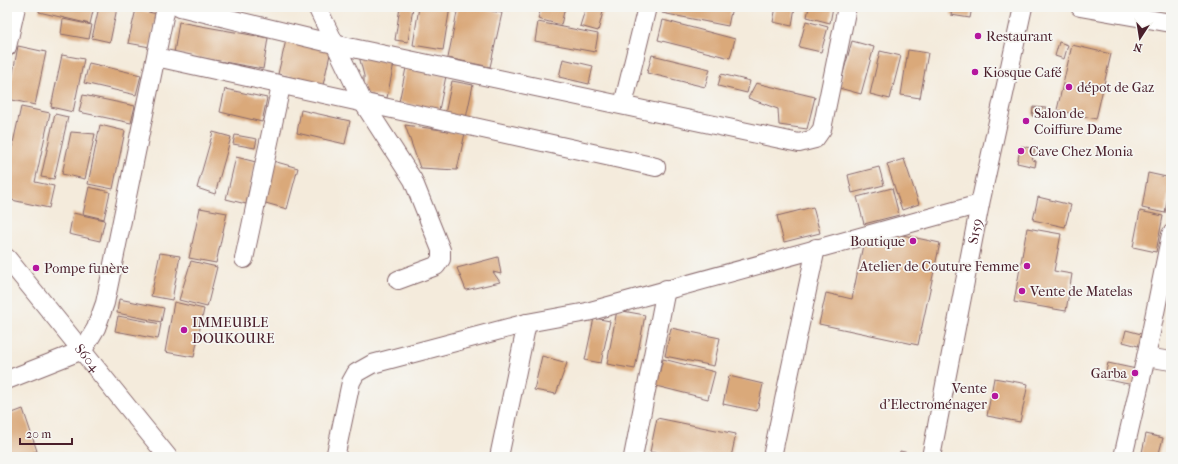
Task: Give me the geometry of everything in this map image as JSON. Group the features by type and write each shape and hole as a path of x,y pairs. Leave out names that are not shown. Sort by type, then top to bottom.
{"street":[{"path":"7,47 16,7"},
{"path":"7,380 83,350 96,328 105,303 166,7"},
{"path":"180,7 334,44 799,143 815,139 822,129 847,7"},
{"path":"317,7 364,104 412,180 441,250 441,259 436,266 398,280"},
{"path":"622,106 647,7"},
{"name":"S159","path":"931,457 980,204 1023,7"},
{"path":"1080,7 1171,23"},
{"path":"156,58 656,167"},
{"path":"244,259 281,86"},
{"path":"337,457 336,453 351,382 356,373 372,364 527,323 587,312 666,289 980,204"},
{"path":"1122,457 1146,357 1171,234"},
{"path":"772,457 816,248"},
{"name":"S604","path":"7,258 83,350 168,457"},
{"path":"633,457 666,289"},
{"path":"499,457 527,323"},
{"path":"1146,357 1171,361"}],"building":[{"path":"40,7 94,7 90,24 39,12"},
{"path":"99,7 117,8 110,42 92,38"},
{"path":"400,7 413,7 408,42 395,40"},
{"path":"419,7 450,7 443,50 413,45"},
{"path":"458,7 472,7 502,13 490,67 448,58"},
{"path":"493,7 511,7 510,11"},
{"path":"541,7 565,7 561,25 538,19"},
{"path":"586,7 604,8 598,31 580,26"},
{"path":"663,7 732,7 728,26 662,13"},
{"path":"776,7 795,7 792,26 773,22"},
{"path":"809,7 833,7 830,23 807,17"},
{"path":"952,7 972,7 970,18 951,15"},
{"path":"136,9 157,14 150,47 128,43"},
{"path":"63,19 92,25 89,39 61,34"},
{"path":"663,20 735,39 730,58 658,40"},
{"path":"806,21 828,27 821,52 799,47"},
{"path":"179,22 268,38 263,69 174,53"},
{"path":"538,22 598,34 595,52 535,41"},
{"path":"286,40 331,50 323,85 278,74"},
{"path":"852,41 874,47 861,94 839,88"},
{"path":"1059,42 1068,45 1064,59 1055,56"},
{"path":"1072,45 1111,54 1096,119 1057,110"},
{"path":"18,46 46,52 35,105 8,99"},
{"path":"908,50 928,53 920,98 901,95"},
{"path":"880,51 901,56 890,99 870,94"},
{"path":"62,55 84,59 73,112 51,107"},
{"path":"652,55 710,69 705,87 647,73"},
{"path":"359,56 394,63 387,98 364,93 364,76"},
{"path":"563,59 593,66 589,84 559,77"},
{"path":"89,63 141,75 136,95 84,83"},
{"path":"406,68 446,76 439,110 399,102"},
{"path":"721,74 750,81 747,93 718,86"},
{"path":"452,81 473,85 466,118 445,114"},
{"path":"756,83 815,97 807,129 779,125 778,109 748,98"},
{"path":"225,89 267,98 262,122 220,112"},
{"path":"83,95 135,106 131,123 79,112"},
{"path":"21,107 50,113 35,182 54,186 49,208 7,199 7,170"},
{"path":"1033,107 1046,108 1045,117 1032,116"},
{"path":"301,110 350,121 345,144 297,133"},
{"path":"55,114 68,117 54,179 41,177"},
{"path":"100,125 125,131 113,189 88,184"},
{"path":"405,125 465,133 457,170 420,168"},
{"path":"71,132 95,134 85,179 62,174"},
{"path":"213,132 231,137 215,194 197,188"},
{"path":"235,135 257,139 255,148 233,144"},
{"path":"1021,146 1035,149 1032,160 1036,161 1035,167 1017,163"},
{"path":"236,157 256,162 246,204 226,199"},
{"path":"904,159 919,204 902,210 887,164"},
{"path":"273,161 298,168 287,209 262,202"},
{"path":"879,167 884,185 852,193 848,175"},
{"path":"1148,173 1171,178 1165,213 1142,208"},
{"path":"89,187 110,192 104,219 83,214"},
{"path":"892,188 899,215 864,224 857,197"},
{"path":"1038,197 1071,205 1065,227 1033,220"},
{"path":"813,207 820,233 784,242 777,216"},
{"path":"200,208 227,213 216,263 189,258"},
{"path":"1140,211 1163,216 1156,252 1133,247"},
{"path":"73,213 105,220 100,241 69,234"},
{"path":"1027,228 1061,234 1054,271 1072,274 1066,311 1014,302"},
{"path":"893,233 940,243 918,345 819,324 826,293 852,299 864,240 891,245"},
{"path":"160,253 180,256 172,300 151,296"},
{"path":"498,257 501,274 493,272 500,282 466,290 457,268"},
{"path":"191,261 217,267 207,307 179,300"},
{"path":"119,299 164,308 161,322 117,313"},
{"name":"IMMEUBLE DOUKOURE","path":"174,302 204,309 194,357 165,352"},
{"path":"617,310 645,315 635,369 607,364"},
{"path":"118,316 161,324 158,339 115,331"},
{"path":"594,318 610,321 601,363 585,360"},
{"path":"671,328 720,338 714,366 665,356"},
{"path":"1126,330 1145,335 1142,347 1123,342"},
{"path":"542,356 567,363 556,394 534,390"},
{"path":"663,359 715,372 708,399 656,386"},
{"path":"1108,363 1141,370 1138,386 1104,379"},
{"path":"729,376 763,384 757,411 723,404"},
{"path":"994,378 1028,384 1020,422 987,416"},
{"path":"23,409 37,451 20,457 7,457 7,415"},
{"path":"657,418 736,434 731,457 676,457 650,452"},
{"path":"1146,434 1163,438 1158,457 1141,457"},
{"path":"900,451 909,453 908,457 899,457"}],"place":[{"name":"Restaurant","path":"978,36"},
{"name":"Kiosque Café","path":"975,72"},
{"name":"dépot de Gaz","path":"1069,87"},
{"name":"Salon de Coiffure Dame","path":"1026,121"},
{"name":"Cave Chez Monia","path":"1021,151"},
{"name":"Boutique","path":"913,241"},
{"name":"Atelier de Couture Femme","path":"1027,266"},
{"name":"Pompe funère","path":"36,268"},
{"name":"Vente de Matelas","path":"1022,291"},
{"name":"IMMEUBLE DOUKOURE","path":"184,330"},
{"name":"Garba","path":"1135,373"},
{"name":"Vente d'Electroménager","path":"995,396"}]}
